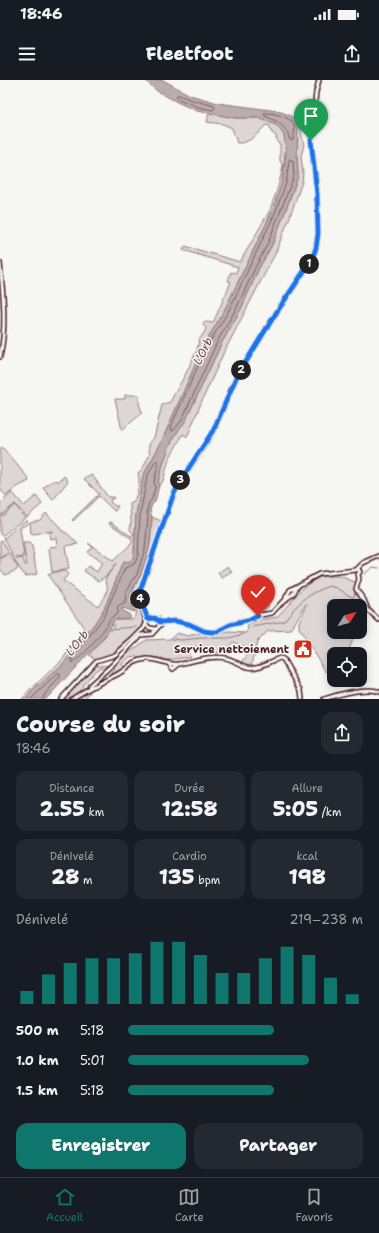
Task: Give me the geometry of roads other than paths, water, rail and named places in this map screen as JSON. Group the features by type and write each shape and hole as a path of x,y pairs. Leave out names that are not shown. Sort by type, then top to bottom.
{"main road":[{"path":"151,634 152,632 140,599 140,591 170,502 178,485 214,429 236,378 276,313 311,261 316,248 318,234 317,194 311,134 316,92 319,80"},
{"path":"0,263 4,301 4,326 0,356"},
{"path":"0,350 4,326"},
{"path":"379,556 363,563 357,572 359,579 356,589 364,600 368,610 379,620"},
{"path":"90,688 90,685 141,635 151,634 160,623 175,621 189,624 207,632 217,632 232,624 272,613 297,587 321,573 347,571 357,572"},
{"path":"61,699 96,661 115,655 155,618 160,623"},
{"path":"148,623 156,629"},
{"path":"72,699 120,672 133,662 149,658 174,665 195,660 225,658 251,668 262,666 280,658 283,659 301,692 302,699"},
{"path":"324,699 346,693 375,690 379,687"},
{"path":"375,690 379,692"}],"water":[{"name":"L'Orb","path":"145,80 163,80 190,95 218,103 278,111 289,115 296,120 298,128 298,176 272,245 259,268 241,309 221,344 185,422 171,443 160,475 155,502 152,504 150,511 152,517 149,549 140,576 130,594 129,601 134,612 122,608 121,610 130,615 129,618 115,619 105,636 46,699 26,699 32,691 63,664 95,623 105,607 123,562 128,563 132,560 134,554 136,515 143,476 161,443 203,347 225,309 272,212 282,182 286,153 284,135 276,125 259,118 235,118 197,111 157,91"}],"waterway":[{"path":"364,574 373,567 379,568"},
{"path":"253,627 284,621 294,609 309,596 330,586 337,588 353,598 355,593"},
{"path":"109,629 137,627"},
{"path":"172,639 229,638 244,634"}],"place":[{"name":"Service nettoiement","path":"303,649"}]}
